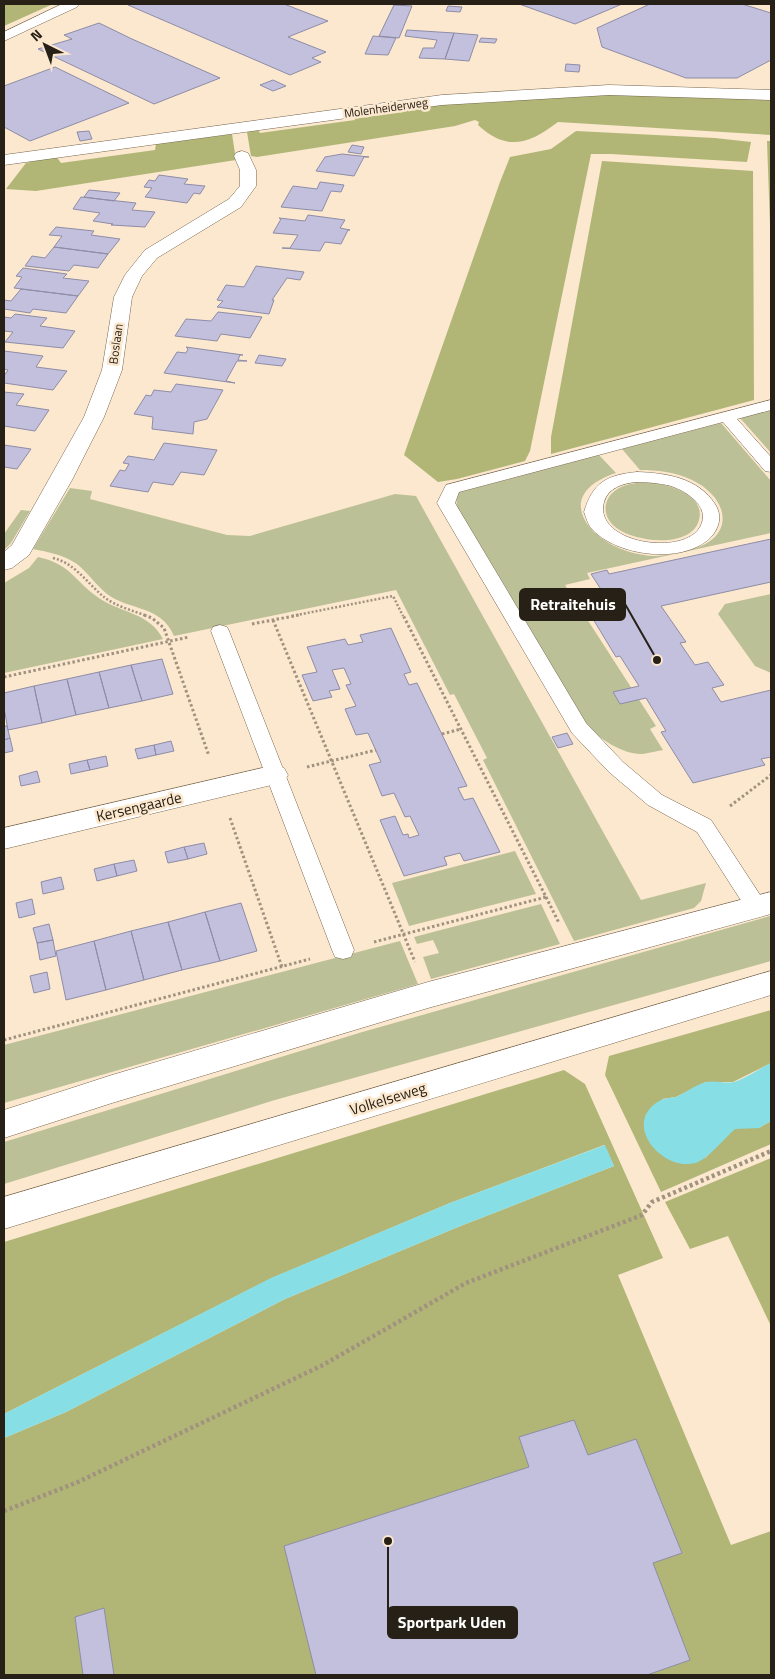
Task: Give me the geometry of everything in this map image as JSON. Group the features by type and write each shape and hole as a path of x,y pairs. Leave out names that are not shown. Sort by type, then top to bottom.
{"street":[{"path":"4,37 72,4"},
{"name":"Molenheiderweg","path":"4,160 442,100 609,90 771,95"},
{"name":"Boslaan","path":"12,556 61,480 94,417 112,370 123,297 134,275 151,254 235,203 248,186 248,170 242,156"},
{"name":"Kersengaarde","path":"4,839 275,775"},
{"path":"4,1124 112,1089 428,995 764,905"},
{"name":"Volkelseweg","path":"4,1213 771,983"}],"lane":[{"path":"764,905 704,826 655,800 616,767 579,728 446,503 452,489 771,405"},
{"path":"727,417 771,467"},
{"path":"608,448 633,477 653,477 670,480 697,492 706,502 711,512 711,522 706,532 697,540 683,546 659,549 633,546 618,540 606,532 597,522 593,512 594,502 599,493 609,485 633,477"},
{"path":"220,631 343,950"}],"path":[{"path":"12,556 62,560 74,568 106,599 152,618 164,628 282,967"},
{"path":"273,620 428,995"},
{"path":"442,734 461,729"},
{"path":"275,775 376,750"},
{"path":"704,826 771,774"},
{"path":"4,1511 78,1482 323,1365 466,1283 642,1215 652,1202 771,1151"}],"green space":[{"path":"4,4 53,4 4,26"},
{"path":"617,94 771,100 771,135 558,122 528,140 508,142 489,134 475,120 455,126 257,157 251,156 247,132 258,130 260,133 355,120 354,116 407,106"},
{"path":"576,131 715,138 751,142 747,162 591,154 530,451 525,461 457,479 438,482 404,455 500,182 510,157 551,149"},
{"path":"232,134 236,160 36,191 6,189 26,163 56,156 61,163 155,150 156,144"},
{"path":"767,141 771,141 771,254"},
{"path":"602,161 753,171 754,400 551,454 551,437"},
{"path":"771,410 771,453 740,418"},
{"path":"721,423 771,481 771,533 587,573 590,579 565,585 656,726 650,729 663,750 635,754 620,749 587,727 457,509 456,493 599,455 616,473 595,483 584,495 581,507 585,520 595,532 609,543 626,551 644,555 662,555 693,549 707,543 722,526 720,506 714,496 704,487 686,477 653,470 640,470 622,449"},
{"path":"647,482 673,488 690,497 696,503 700,511 699,520 694,529 686,535 675,539 649,540 626,534 612,524 606,513 607,501 610,496 624,486"},
{"path":"70,488 92,491 90,499 227,535 250,536 395,494 416,496 641,900 706,883 701,901 694,908 574,941 483,760 487,758 454,694 450,695 396,590 174,636 161,619 107,594 77,564 56,554 33,549"},
{"path":"21,510 30,511 11,543 4,550 4,534"},
{"path":"38,557 58,564 99,598 151,624 163,639 4,673 4,583 29,568"},
{"path":"771,594 771,673 755,666 718,614 725,604"},
{"path":"515,851 536,894 409,926 392,883"},
{"path":"541,904 560,944 431,979 423,957 439,953 433,940 417,944 414,937"},
{"path":"770,916 771,961 275,1100 4,1184 4,1142 359,1033"},
{"path":"400,941 418,984 4,1103 4,1045"},
{"path":"771,1010 771,1063 733,1082 706,1082 676,1097 662,1099 705,1158 735,1128 759,1128 771,1121 771,1144 661,1192 605,1075 609,1056"},
{"path":"564,1070 585,1084 663,1258 618,1275 731,1545 771,1531 771,1675 4,1675 4,1438 66,1412 285,1299 458,1227 614,1166 604,1145 450,1203 272,1278 4,1414 4,1242"},
{"path":"771,1158 771,1326 728,1236 690,1249 665,1202"}],"water":[{"path":"771,1063 771,1121 759,1128 735,1129 712,1152 698,1162 685,1164 672,1161 660,1154 651,1144 645,1133 644,1121 649,1110 661,1100 676,1097 707,1082 734,1082"},
{"path":"605,1145 614,1166 458,1227 285,1299 66,1412 4,1438 4,1414 271,1278 450,1203"}],"building":[{"path":"284,4 328,21 288,37 326,52 312,58 321,62 290,75 128,5"},
{"path":"519,4 622,4 575,24"},
{"path":"650,4 742,4 771,13 771,60 737,78 686,78 602,47 597,28"},
{"path":"394,5 412,6 399,38 379,36"},
{"path":"448,6 462,7 460,12 446,11"},
{"path":"99,23 220,78 154,104 38,49 72,39 64,35"},
{"path":"407,30 454,33 445,59 419,58 423,48 434,48 437,40 405,36"},
{"path":"454,33 478,35 469,61 445,59"},
{"path":"373,36 396,38 388,55 365,54"},
{"path":"481,38 497,39 495,43 479,42"},
{"path":"566,64 580,65 579,72 565,71"},
{"path":"55,67 129,103 30,141 4,127 4,86"},
{"path":"273,80 286,86 273,91 260,85"},
{"path":"89,131 92,139 80,141 77,132"},
{"path":"352,145 364,147 361,154 348,152"},
{"path":"342,154 369,157 364,157 354,176 316,171 325,157"},
{"path":"159,175 188,179 184,184 205,186 200,194 194,193 187,203 145,197 152,188 144,187 149,180 155,181"},
{"path":"320,182 344,185 341,192 331,191 322,211 281,207 293,186 317,189"},
{"path":"89,190 120,193 114,201 84,197"},
{"path":"81,197 136,203 132,210 155,212 145,227 111,225 113,224 93,221 100,213 73,209"},
{"path":"308,215 345,220 340,228 350,230 348,230 341,244 325,242 320,251 282,248 290,248 298,235 273,233 281,219 279,218 305,221"},
{"path":"56,227 94,231 91,235 120,239 108,254 54,247 62,236 49,235"},
{"path":"54,247 108,254 98,268 74,265 69,271 25,266 32,256 45,258"},
{"path":"256,266 304,272 300,280 287,278 272,300 274,300 269,314 217,307 223,301 217,300 226,285 244,287"},
{"path":"23,268 67,274 63,278 89,281 78,296 14,288 22,277 16,276"},
{"path":"21,289 78,296 66,313 33,309 30,313 4,309 4,300 11,301"},
{"path":"218,312 262,317 250,338 221,334 217,341 175,336 186,319 211,321"},
{"path":"15,314 47,318 40,326 75,331 63,348 5,342 13,332 4,331 4,317 11,318"},
{"path":"186,347 243,355 240,355 238,360 247,361 237,361 226,381 235,383 164,373 177,352 186,353 188,349"},
{"path":"4,351 43,356 36,367 67,371 53,390 4,383 4,376 8,370 4,369"},
{"path":"259,355 286,359 282,366 255,363"},
{"path":"176,384 223,390 207,419 194,422 193,434 152,429 153,417 134,414 146,395 151,396 154,390 171,392"},
{"path":"4,392 24,394 16,405 49,410 35,431 4,426"},
{"path":"164,443 217,450 204,475 181,472 173,485 153,482 148,492 110,486 120,470 125,471 129,464 123,463 128,456 154,460"},
{"path":"4,445 31,449 17,469 4,467"},
{"path":"771,539 771,582 661,606 686,642 680,643 695,665 708,662 724,685 712,688 721,702 771,690 771,757 761,759 765,765 693,783 661,732 666,731 646,698 620,704 613,692 639,686 620,656 616,657 581,599 604,594 591,574 607,570 609,574"},
{"path":"391,628 411,672 404,674 409,685 417,683 467,786 458,788 464,800 473,798 500,852 464,861 460,853 444,857 447,865 404,876 380,820 395,816 403,835 408,834 409,838 419,835 410,816 405,817 394,793 382,796 369,765 381,762 368,733 356,735 345,709 356,706 346,685 351,684 344,668 332,670 340,689 329,691 332,697 313,701 302,675 317,672 307,647 345,639 348,645 363,642 360,635"},
{"path":"162,659 173,694 142,701 131,665"},
{"path":"131,665 142,701 109,708 99,672"},
{"path":"99,672 109,708 76,715 67,679"},
{"path":"67,679 76,715 42,723 34,686"},
{"path":"34,686 42,723 8,730 4,708 4,693"},
{"path":"4,726 7,726 10,738 4,740"},
{"path":"567,733 573,744 558,748 552,737"},
{"path":"10,738 13,751 4,753 4,740"},
{"path":"171,741 174,751 156,755 154,745"},
{"path":"154,745 156,755 138,759 135,749"},
{"path":"106,756 108,766 90,770 87,760"},
{"path":"87,760 90,770 71,774 69,764"},
{"path":"37,771 40,782 21,786 19,776"},
{"path":"204,843 207,854 188,859 184,847"},
{"path":"184,847 188,859 168,863 165,852"},
{"path":"134,860 137,871 117,876 114,864"},
{"path":"114,864 117,876 97,881 94,869"},
{"path":"61,877 64,889 43,894 41,882"},
{"path":"32,899 35,914 19,918 16,903"},
{"path":"241,903 257,951 220,961 205,912"},
{"path":"205,912 220,961 182,970 168,922"},
{"path":"168,922 182,970 144,980 131,931"},
{"path":"49,924 53,940 37,943 33,928"},
{"path":"131,931 144,980 106,990 94,941"},
{"path":"53,940 56,956 40,960 37,943"},
{"path":"94,941 106,990 66,1000 56,951"},
{"path":"47,972 50,989 34,993 30,976"},
{"path":"574,1420 588,1455 636,1439 682,1553 653,1563 690,1660 647,1675 316,1675 284,1546 529,1467 519,1437"},
{"path":"104,1608 114,1675 83,1675 75,1617"}],"place":[{"name":"Retraitehuis","path":"657,660"},
{"name":"Sportpark Uden","path":"388,1541"}]}
